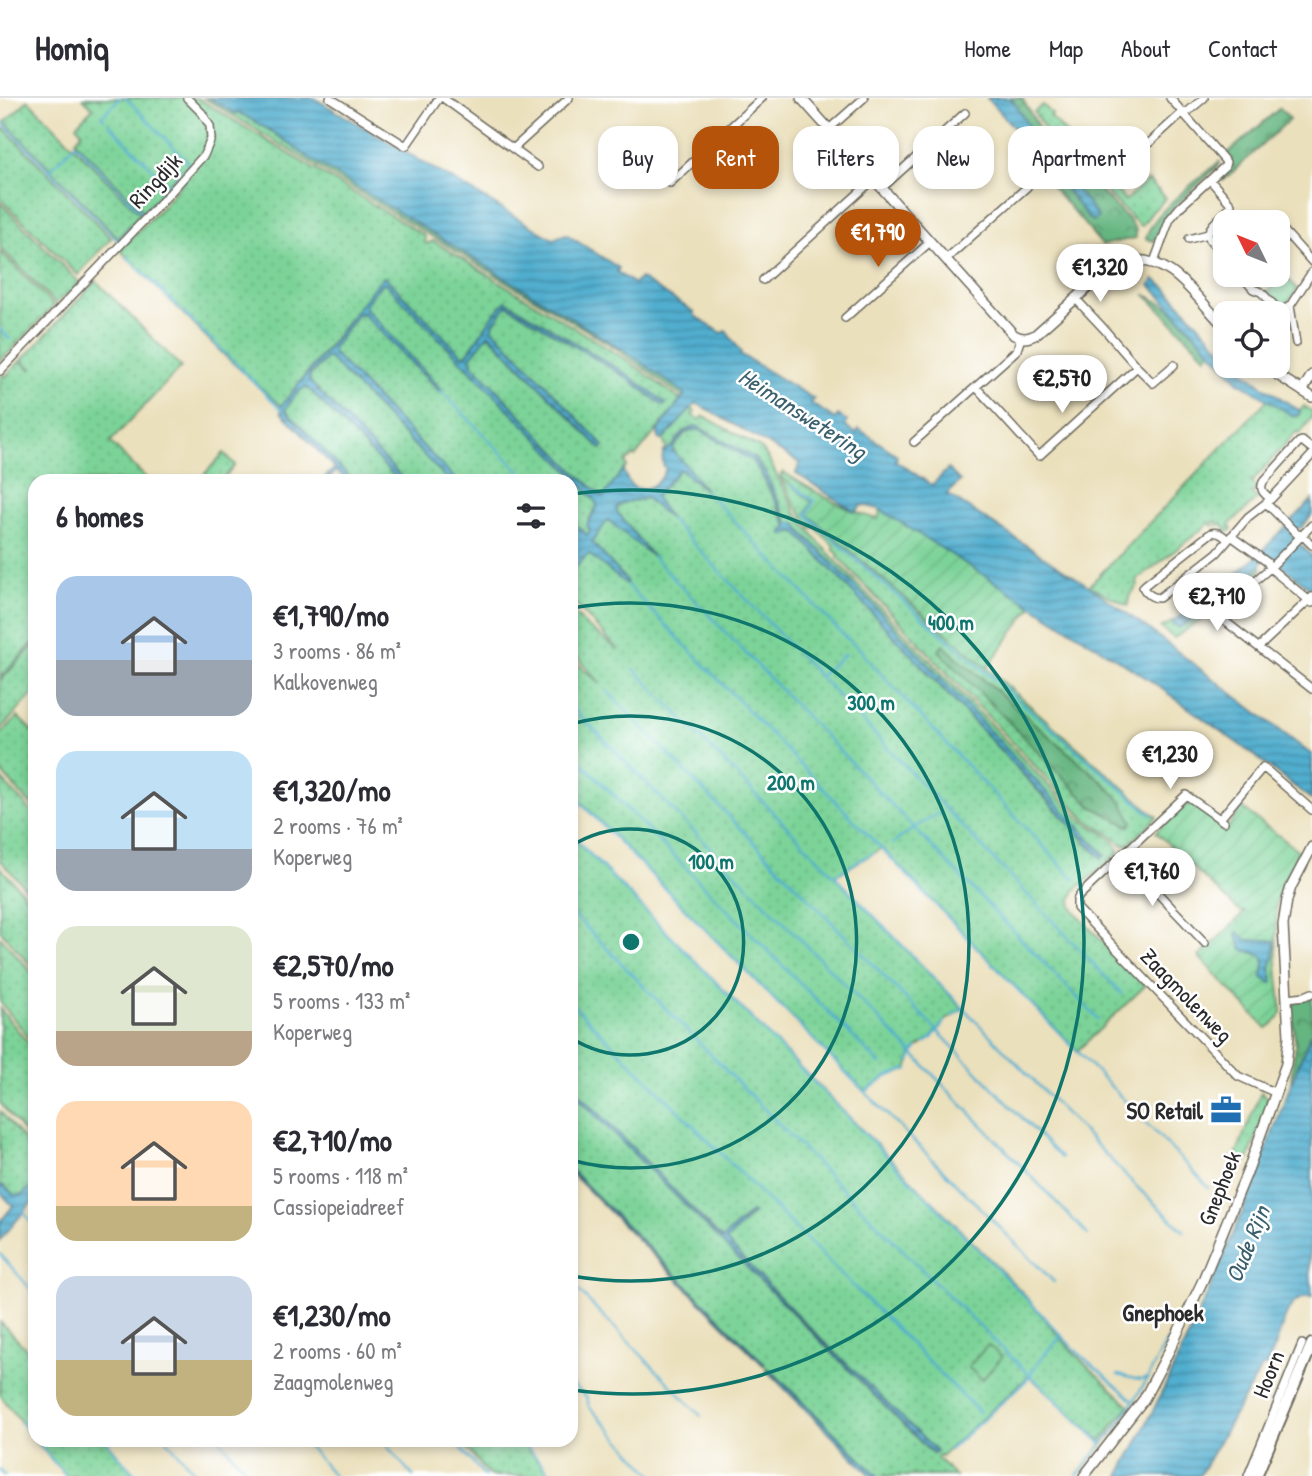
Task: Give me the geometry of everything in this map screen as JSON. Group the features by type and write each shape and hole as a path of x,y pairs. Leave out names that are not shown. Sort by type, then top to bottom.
{"main road":[{"name":"Hoorn","path":"1252,1475 1307,1344"}],"street":[{"name":"Ringdijk","path":"0,371 169,194 209,146 212,133 207,120 187,98"},
{"path":"330,98 406,146 441,98 538,167"},
{"path":"513,149 569,98"},
{"path":"678,176 762,98"},
{"path":"801,98 826,126"},
{"path":"833,126 864,98"},
{"path":"1154,262 1170,219 1226,162 1170,98"},
{"path":"1150,143 1204,98"},
{"path":"899,173 965,113"},
{"path":"1210,180 1230,201 1228,210"},
{"path":"763,280 863,189"},
{"path":"883,189 1014,335 1021,338 1035,335 1110,268 1125,262 1142,260 1167,268 1213,314"},
{"path":"946,259 1025,189"},
{"path":"1213,224 1208,233 1213,243"},
{"path":"1189,239 1208,233"},
{"path":"1290,239 1312,262"},
{"path":"845,317 930,242"},
{"path":"1296,343 1290,306 1312,272"},
{"path":"1251,287 1270,301"},
{"path":"1075,298 1153,383 1174,365"},
{"path":"914,443 1017,350 1021,338"},
{"path":"976,387 1039,456 1137,367"},
{"path":"1302,391 1312,375"},
{"path":"1282,378 1312,397"},
{"path":"1312,449 1302,441 1299,442 1261,487 1281,518 1299,537 1312,545"},
{"path":"1259,647 1311,600 1271,565 1230,538 1211,533 1143,587 1144,591 1159,598 1217,552 1230,538 1248,517 1269,501 1312,455"},
{"path":"1312,525 1224,607 1221,613 1226,622 1312,689"},
{"name":"Zaagmolenweg","path":"1276,1093 1238,1076 1077,908 1079,896 1186,795 1222,820 1263,767 1312,810"},
{"name":"Gnephoek","path":"1084,1476 1144,1399 1170,1351 1230,1215 1276,1093 1286,1064 1289,1036 1283,925 1287,900 1296,874 1312,847"},
{"path":"1124,853 1133,867 1205,943"},
{"path":"1287,998 1312,993"}],"green space":[{"path":"83,98 184,98 198,112 208,129 207,145 192,167 188,165 144,212 75,141 82,132 76,125 93,108"},
{"path":"191,98 197,98 425,236 427,244 433,241 627,360 681,400 635,457 633,455 625,463 627,466 604,498 577,474 472,364 471,355 488,334 601,449 603,446 493,329 493,324 507,305 627,378 663,405 628,375 506,301 463,356 382,278 281,406 224,355 120,250 194,169 214,137"},
{"path":"204,98 209,98 236,114 238,112 276,134 306,156 628,353 685,394 683,397 617,349"},
{"path":"1010,98 1022,98 1038,126 1028,126"},
{"path":"28,100 140,214 118,238 5,122"},
{"path":"1043,105 1059,126 1043,126 1034,112"},
{"path":"1280,108 1290,119 1223,181 1222,172 1229,164 1228,153"},
{"path":"0,128 5,129 111,238 78,275 0,199"},
{"path":"1220,161 1218,166 1170,211 1154,241 1146,239 1156,218"},
{"path":"1150,182 1166,198 1142,226 1103,189 1116,189 1126,200 1138,189 1150,189"},
{"path":"1054,189 1066,189 1089,219 1097,217 1076,189 1098,189 1128,219 1136,230 1136,238 1102,245"},
{"path":"0,203 80,283 56,304 0,247"},
{"path":"0,251 54,306 0,361"},
{"path":"96,281 181,367 110,442 142,474 28,474 28,648 0,678 0,377 5,377 20,361 32,369 22,360"},
{"path":"1290,281 1297,289 1289,301 1275,301 1266,292 1272,287 1290,287"},
{"path":"383,282 388,285 571,474 450,474 333,353 333,348 362,312 440,392 365,308"},
{"path":"1145,294 1171,309 1211,351 1206,357"},
{"path":"329,358 442,474 398,474 309,381 310,376"},
{"path":"305,387 311,391 392,474 346,474 285,410 296,394"},
{"path":"1268,399 1296,417 1304,406 1312,411 1312,417 1300,434 1296,432 1251,483 1257,488 1252,493 1257,499 1229,525 1232,529 1226,534 1222,532 1226,529 1221,523 1217,526 1217,521 1214,521 1213,526 1210,523 1136,581 1138,585 1129,597 1128,606 1089,586"},
{"path":"691,408 695,411 692,415 700,420 704,416 762,449 796,513 823,547 1078,817 1108,836 1117,846 1119,853 1075,890 1071,900 1072,907 1145,986 1077,1051 882,848 835,876 963,1009 945,1021 931,1039 917,1048 907,1070 886,1077 865,1092 578,799 578,665 601,684 578,658 578,617 618,650 578,607 578,565 589,554 626,583 592,542 608,519 649,553 616,509 625,502 646,498 667,516 656,496 678,470 682,470 703,487 671,448 667,451 663,440","holes":["700,428 754,458 765,472 788,523 795,523 876,608 1097,854 799,535 794,531 783,532 788,527 752,461 698,429 685,433 675,444 684,431"]},
{"path":"224,453 235,465 228,474 204,474"},
{"path":"783,472 853,511 878,519 881,508 1032,606 987,668 806,513 812,502 780,476"},
{"path":"780,476 813,502 806,514 1157,817 1128,845 1121,844 1085,819 838,557 834,546 815,527 812,528 795,505","holes":["944,646 1106,785 1128,826 1091,806"]},
{"path":"578,482 597,506 588,521 590,531 587,535 578,527"},
{"path":"1261,566 1262,570 1218,609 1174,638 1161,628 1172,622 1179,628 1209,608"},
{"path":"943,645 1106,785 1121,801 1133,822 1129,826 1091,806 939,651"},
{"path":"28,651 28,700 0,730 0,681"},
{"path":"18,717 28,727 28,801 0,771 0,735"},
{"path":"0,778 28,808 28,890 0,860"},
{"path":"1181,805 1195,805 1226,829 1242,808 1299,851 1276,903 1277,966 1282,1012 1267,1029 1199,957 1245,912 1239,911 1156,832"},
{"path":"578,842 1021,1291 1073,1352 1129,1405 1101,1441 1029,1376 939,1455 937,1458 955,1476 878,1476 770,1369 767,1371 764,1363 578,1177 578,1096 932,1454 935,1452 725,1241 753,1213 722,1239 578,1092"},
{"path":"0,867 28,898 28,962 0,930"},
{"path":"0,937 28,968 28,1036 0,1002"},
{"path":"1312,997 1312,1031 1291,1084 1296,1046 1291,1007 1296,1001"},
{"path":"0,1009 28,1043 28,1137 0,1103"},
{"path":"1261,1092 1267,1097 1268,1104 1248,1160 1239,1161 1239,1158 1235,1157"},
{"path":"0,1111 28,1145 28,1189 22,1195 15,1195 3,1185 0,1188"},
{"path":"0,1322 28,1351 28,1431 0,1395"},
{"path":"988,1345 1002,1357 982,1380 968,1367"},
{"path":"41,1447 111,1447 136,1476 66,1476"},
{"path":"465,1447 526,1447 553,1476 490,1476"}],"water":[{"name":"Heimanswetering","path":"209,98 314,98 553,239 566,234 619,268 617,272 634,284 640,278 722,333 726,331 740,354 814,399 811,403 835,419 838,415 847,421 845,426 856,433 859,429 897,455 896,461 932,485 948,469 960,481 947,494 1089,586 1312,755 1312,800 1148,679 879,509 862,505 855,512 796,473 800,463 696,403 663,440 660,440 657,432 685,394 628,353 306,156 276,134"},
{"path":"987,98 1010,98 1014,102 1028,126 1013,126"},
{"path":"1066,189 1076,189 1098,217 1093,221"},
{"path":"385,277 463,356 506,301 628,375 666,403 664,406 627,378 507,305 493,324 493,329 604,446 601,449 489,334 470,358 472,364 577,474 572,474 385,283 381,284 365,308 442,390 440,392 362,313 357,315 333,348 333,353 450,474 442,474 329,358 326,358 310,375 309,381 398,474 392,474 305,387 296,394 285,410 346,474 337,471 329,474 335,468 281,412 281,406"},
{"path":"1154,279 1165,287 1213,340 1213,354 1150,285"},
{"path":"1235,378 1252,378 1300,411 1299,415 1293,416"},
{"path":"697,426 754,458 765,472 788,523 795,523 876,608 1105,855 1102,858 799,535 794,531 785,535 782,533 788,527 761,472 752,461 698,429 685,433 676,445 674,444 684,431"},
{"path":"673,446 673,451 706,491 679,470 656,496 670,519 646,498 625,502 616,509 653,557 608,520 592,542 626,580 627,585 589,554 578,565 578,527 587,535 590,531 587,525 597,507 596,502 578,481 578,475 603,497 623,470 631,485 645,488 662,477 666,469 663,465 663,452"},
{"path":"1312,500 1312,515 1291,535 1312,556 1312,590 1269,556 1261,562 1261,566 1209,608 1179,628 1172,622 1217,590 1255,558"},
{"path":"1236,933 1247,940 1275,942 1270,967 1273,982 1262,977 1264,958 1242,949"},
{"name":"Oude Rijn","path":"1312,1031 1312,1236 1309,1258 1312,1297 1304,1297 1291,1306 1266,1367 1262,1367 1199,1476 1119,1476 1168,1380 1213,1281"},
{"path":"578,1092 722,1239 753,1213 726,1241 800,1318 936,1451 933,1454 578,1097"},
{"path":"578,1177 764,1363 763,1365 578,1180"},
{"path":"2,1185 15,1195 22,1195 28,1189 28,1207 0,1240 0,1222 13,1206 0,1192 0,1188"},
{"path":"769,1369 878,1476 872,1476 767,1371"}],"waterway":[{"path":"104,119 102,116 120,98"},
{"path":"3,123 118,241 188,165 126,98"},
{"path":"109,124 168,185"},
{"path":"49,171 75,144 142,213"},
{"path":"127,257 281,409"},
{"path":"0,329 10,339"},
{"path":"441,391 522,474"},
{"path":"792,485 814,501 807,514 811,519 1152,815"},
{"path":"706,491 844,636 861,650 1074,879"},
{"path":"670,519 1122,994"},
{"path":"653,557 1098,1019"},
{"path":"627,585 1209,1188"},
{"path":"820,676 845,654"},
{"path":"634,669 1139,1189 1184,1231"},
{"path":"607,691 1061,1158"},
{"path":"578,713 1088,1235"},
{"path":"578,759 880,1064"},
{"path":"578,800 1054,1282"},
{"path":"892,844 941,812"},
{"path":"578,842 1075,1350 1134,1401"},
{"path":"835,875 873,853"},
{"path":"578,919 901,1248 1103,1445"},
{"path":"952,1016 963,1009"},
{"path":"578,1010 979,1412"},
{"path":"925,1043 945,1021"},
{"path":"910,1062 917,1048"},
{"path":"865,1092 886,1077 908,1069"},
{"path":"24,1212 28,1218"},
{"path":"0,1254 28,1286"},
{"path":"578,1290 701,1416"},
{"path":"949,1450 1027,1380 1062,1336"},
{"path":"1077,1476 1121,1421 1145,1383 1167,1340"},
{"path":"1118,1375 1140,1380 1148,1378"},
{"path":"578,1390 587,1398 589,1407 654,1476"},
{"path":"20,1422 28,1432"},
{"path":"41,1447 66,1476"},
{"path":"111,1447 136,1476"},
{"path":"173,1447 198,1476"},
{"path":"226,1447 251,1476"},
{"path":"309,1447 334,1476"},
{"path":"388,1447 413,1476"},
{"path":"459,1447 485,1476"},
{"path":"527,1447 553,1476"},
{"path":"0,1470 5,1476"}],"place":[{"name":"SO Retail","path":"1226,1110"}],"district":[{"name":"Gnephoek","path":"1163,1312"}]}
